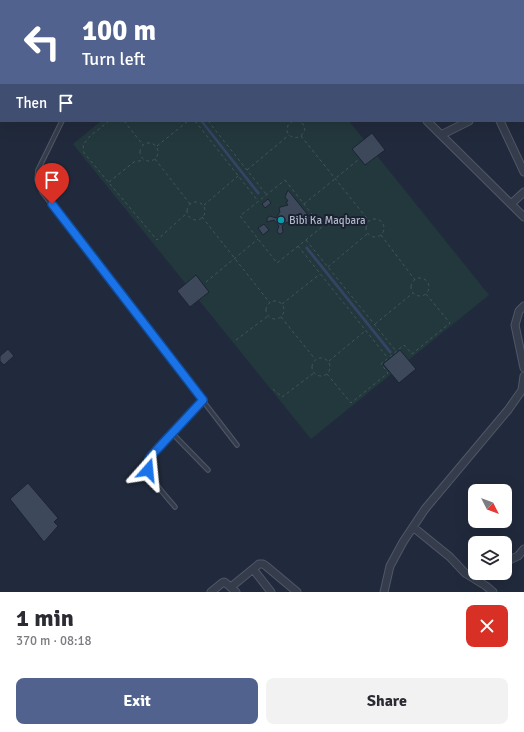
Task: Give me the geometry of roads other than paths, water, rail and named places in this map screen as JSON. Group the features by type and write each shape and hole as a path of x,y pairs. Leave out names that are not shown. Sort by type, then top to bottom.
{"street":[{"path":"428,122 524,217"},
{"path":"441,135 468,122"},
{"path":"500,122 524,172"},
{"path":"511,204 524,192"},
{"path":"524,306 519,311 515,325 524,368"},
{"path":"384,592 390,566 403,542 425,509 508,410 522,390 524,376"},
{"path":"413,527 450,557 462,571 468,575"},
{"path":"512,559 518,556 524,549"},
{"path":"211,592 224,582 234,590 259,564 264,564 297,592"},
{"path":"254,569 271,592"},
{"path":"476,580 493,592"}],"lane":[{"path":"62,122 38,170 37,180 42,192 237,445"},
{"path":"175,507 150,476 147,461 203,400"},
{"path":"172,433 208,470"}],"water":[{"path":"201,122 204,122 260,193 258,195"},
{"path":"307,246 392,352 390,354 305,248"}],"place":[{"name":"Bibi Ka Maqbara","path":"281,220"}]}
